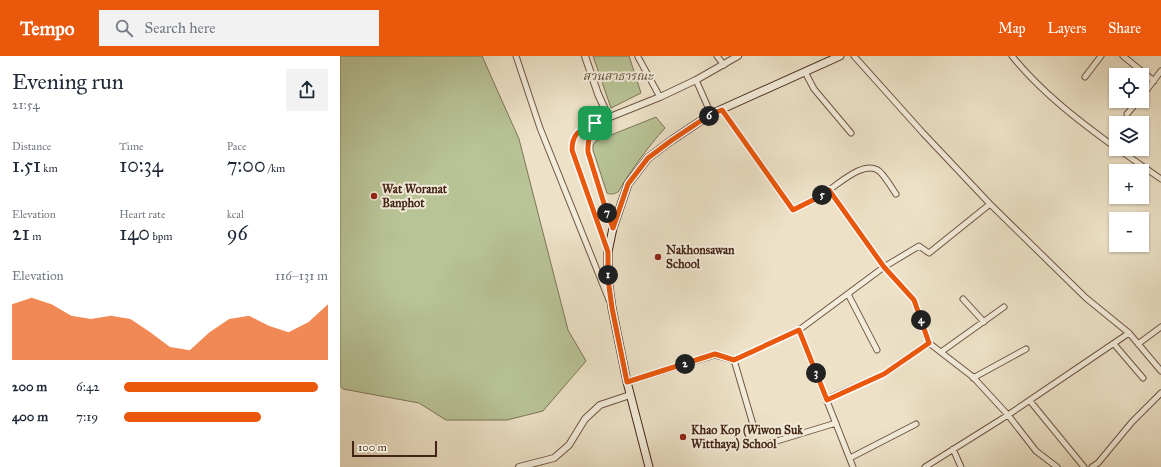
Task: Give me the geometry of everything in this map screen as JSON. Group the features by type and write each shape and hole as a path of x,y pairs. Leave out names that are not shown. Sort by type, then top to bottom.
{"main road":[{"path":"649,467 630,396 612,308 608,279 608,252 613,228 628,184 648,158 711,114 840,56"}],"street":[{"path":"516,56 540,128 612,308"},
{"path":"585,56 598,94 609,118"},
{"path":"717,56 724,65"},
{"path":"608,252 572,150 572,144 576,134 595,123 660,97 696,80 738,56"},
{"path":"854,56 923,133 990,204 1086,298 1129,333 1161,370"},
{"path":"1012,56 1036,83 1082,123 1109,142"},
{"path":"1085,77 1101,56"},
{"path":"1123,56 1154,81"},
{"path":"638,57 660,97"},
{"path":"1149,87 1161,71"},
{"path":"805,72 814,89 852,133"},
{"path":"696,80 711,114"},
{"path":"1127,114 1132,108"},
{"path":"722,110 793,210 817,198 859,170 871,169 879,171 896,194"},
{"path":"595,123 590,136 588,152 613,228"},
{"path":"1128,156 1161,179"},
{"path":"829,190 884,267 914,300 929,343 973,378 1008,415 1036,451 1057,467"},
{"path":"627,382 715,354 734,360 799,330 884,267 919,246 929,253 990,204"},
{"path":"848,294 876,350"},
{"path":"963,299 984,322"},
{"path":"940,352 1004,307"},
{"path":"1138,344 1161,327"},
{"path":"799,330 853,467"},
{"path":"924,467 932,465 953,449 1030,401 1129,333"},
{"path":"827,400 884,374 929,343"},
{"path":"1114,344 1143,378"},
{"path":"973,378 1026,349"},
{"path":"734,360 754,428"},
{"path":"1092,467 1098,463 1132,422 1161,393"},
{"path":"519,467 554,458 569,445 584,419 600,405 630,396"},
{"path":"1030,401 1084,467"},
{"path":"767,444 836,423"},
{"path":"850,458 916,424"},
{"path":"953,449 961,467"}],"green space":[{"path":"340,56 482,56 519,139 568,330 586,361 543,411 507,420 446,420 419,403 343,389 340,386"},
{"name":"สวนสาธารณะ","path":"593,56 629,56 641,93 611,108"},
{"path":"656,117 665,128 640,159 618,192 612,194 607,193 593,150 593,145 596,141"}],"place":[{"name":"Wat Woranat Banphot","path":"374,196"},
{"name":"Nakhonsawan School","path":"658,257"},
{"name":"Khao Kop (Wiwon Suk Witthaya) School","path":"683,437"}],"route":[{"path":"722,110 793,210 829,190 884,267 914,300 929,343 884,374 827,400 799,330 734,360 715,354 627,382 612,308 608,279 608,252 572,150 572,144 576,134 595,123 590,136 588,152 613,228 628,184 648,158 711,114 722,110"}]}
